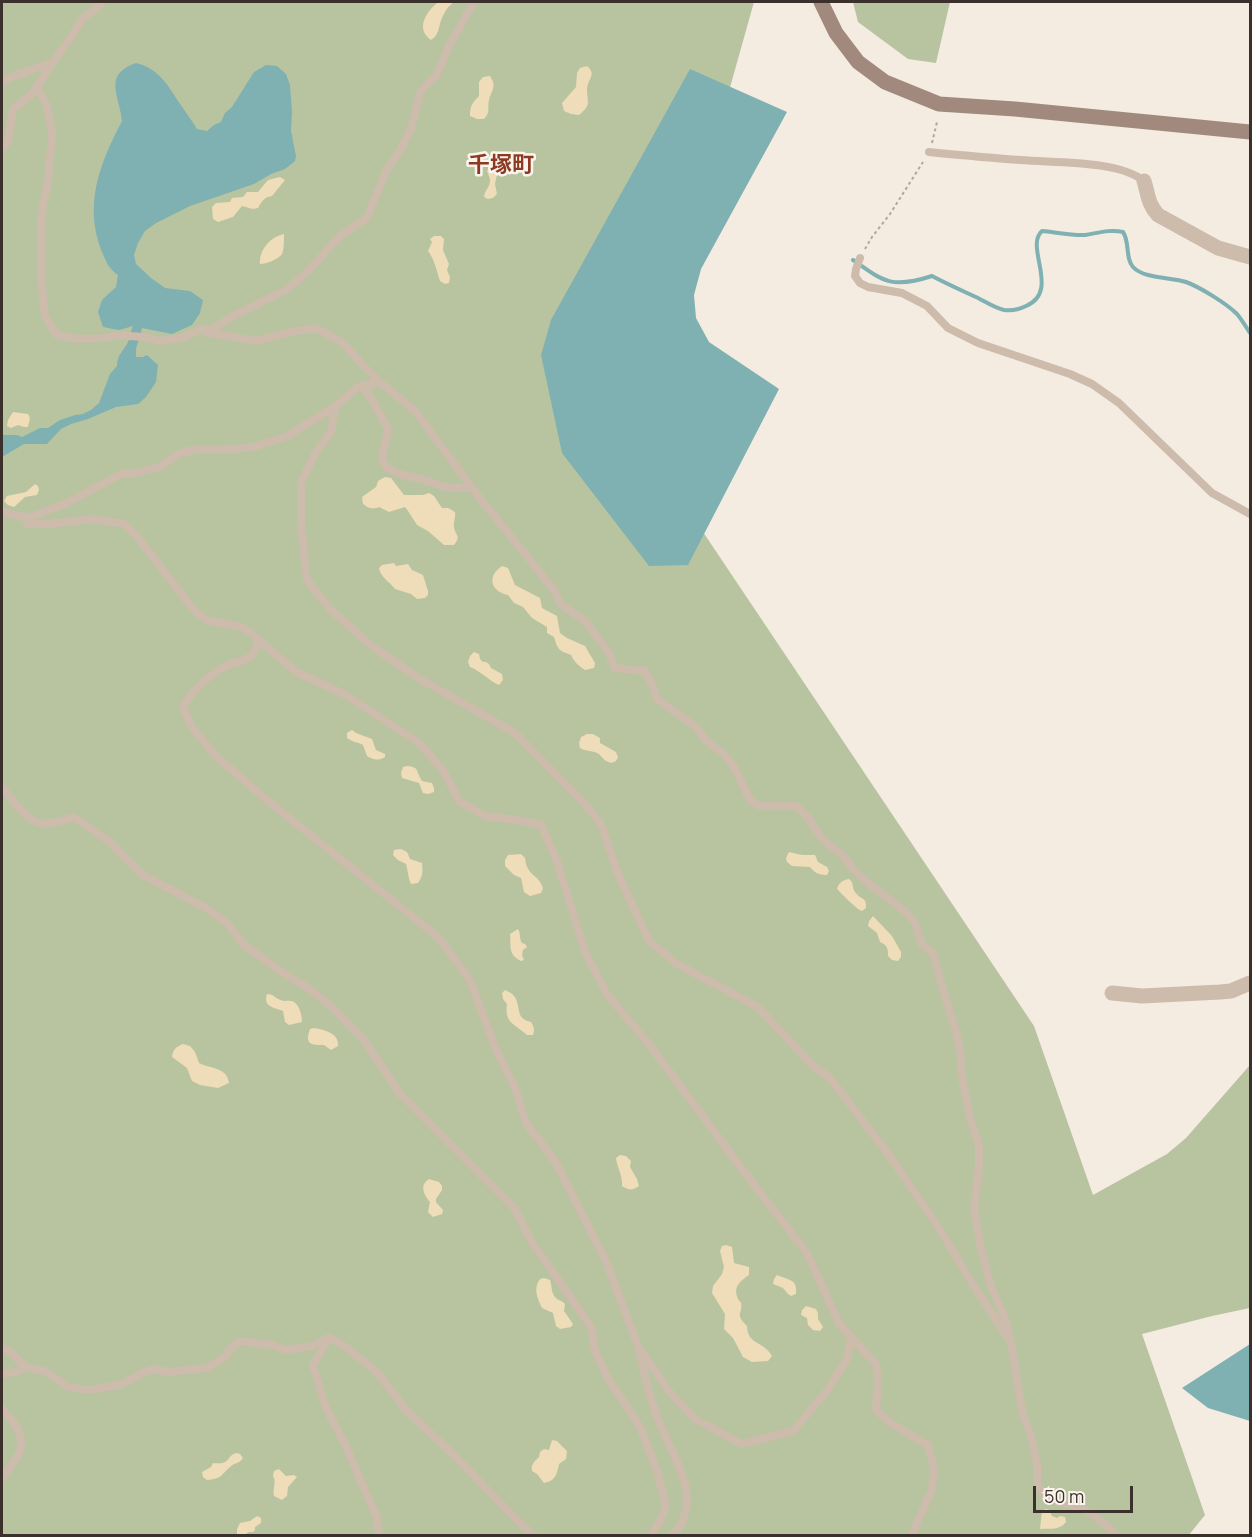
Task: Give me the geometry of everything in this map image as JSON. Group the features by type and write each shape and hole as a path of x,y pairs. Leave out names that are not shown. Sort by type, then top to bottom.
{"street":[{"path":"821,2 836,33 858,62 885,82 939,104 1027,110 1251,132"},
{"path":"1144,181 1149,203 1158,215 1218,248 1251,257"},
{"path":"1112,993 1142,996 1220,992 1231,991 1251,983"}],"lane":[{"path":"2,149 9,141 13,109 32,94 82,19 99,7 102,2"},
{"path":"37,87 47,106 52,133 41,226 45,316 57,335 79,339 105,338 116,335 144,337 159,341 181,338 199,330 213,329 233,316 286,290 341,235 367,218 387,169 400,151 411,129 420,93 436,76 450,44 474,2"},
{"path":"2,83 9,78 54,62"},
{"path":"928,152 1085,164 1136,174 1144,181"},
{"path":"860,258 855,276 860,283 868,287 902,292 927,306 948,328 978,343 1070,374 1092,384 1119,403 1212,493 1251,513"},
{"path":"199,330 255,341 315,328 342,342 380,382 416,412 472,488 554,590 561,604 585,621 609,653 615,668 645,671 657,699 695,726 705,739 724,754 734,767 752,801 760,806 796,806 809,818 824,840 843,856 854,870 906,912 915,923 922,945 933,953 960,1050 963,1084 979,1145 975,1219 991,1286 1011,1340 1022,1412 1031,1436 1037,1463 1037,1484 1046,1499 1087,1510 1103,1520 1117,1536"},
{"path":"2,512 27,518 65,504 121,474 160,467 180,453 194,450 253,447 288,436 335,406 358,387 380,382"},
{"path":"363,386 387,429 382,459 387,468 403,476 418,478 449,488 472,488"},
{"path":"335,406 331,432 316,452 301,482 301,525 307,580 330,609 372,646 415,676 514,733 584,803 601,824 618,874 649,941 676,964 758,1006 813,1066 830,1078 889,1155 1011,1340"},
{"path":"27,518 27,524 95,519 123,524 136,535 193,609 206,620 241,627 296,672 346,694 419,743 443,770 459,801 485,816 541,825 557,861 585,952 608,996 649,1044 807,1253 840,1325 876,1364 878,1382 876,1410 889,1422 928,1445 934,1468 932,1490 911,1536"},
{"path":"258,640 256,651 248,660 224,667 187,699 183,707 192,728 218,758 268,801 438,937 470,980 495,1047 516,1090 526,1123 555,1161 606,1261 638,1346 652,1404 684,1479 688,1505 679,1528 672,1536"},
{"path":"2,787 31,820 41,824 74,817 89,826 110,842 144,875 206,908 227,924 243,944 308,988 333,1008 363,1039 401,1095 514,1209 531,1241 592,1328 594,1348 609,1380 641,1429 658,1474 666,1507 650,1536"},
{"path":"638,1346 669,1391 695,1419 742,1444 793,1431 827,1391 847,1359 851,1336"},
{"path":"2,1348 8,1350 26,1367 45,1371 68,1387 90,1390 123,1384 154,1369 168,1372 207,1368 225,1357 233,1346 241,1341 272,1345 286,1350 312,1346 330,1337"},
{"path":"330,1337 313,1365 326,1408 347,1448 377,1517 379,1536"},
{"path":"330,1337 377,1372 406,1410 534,1536"},
{"path":"2,1374 16,1372 26,1367"},
{"path":"2,1408 15,1424 22,1439 20,1454 2,1478"}],"path":[{"path":"860,258 928,152 937,122"}],"green space":[{"path":"2,2 754,2 634,429 1034,1026 1093,1195 1167,1154 1186,1138 1250,1065 1250,1308 1142,1334 1205,1515 1188,1536 2,1536"},
{"path":"853,2 950,2 936,63 908,59 858,22"}],"sand":[{"path":"438,2 454,2 446,10 436,35 431,40 426,36 423,26 426,16"},
{"path":"587,66 592,74 587,89 587,106 579,115 571,114 564,111 562,103 576,87 577,73 580,68"},
{"path":"490,76 494,86 488,112 484,119 477,119 470,116 471,107 479,96 479,82 483,77"},
{"path":"495,166 498,170 495,184 497,194 488,199 484,197 490,182 487,171 490,167"},
{"path":"280,177 285,180 258,208 242,206 233,217 218,222 213,219 212,207 216,203 230,202 232,198 243,197 247,192 258,192 268,180"},
{"path":"284,234 282,254 272,261 260,264 261,254 266,245 274,238"},
{"path":"434,236 441,236 444,239 443,250 449,264 447,270 450,277 449,283 445,284 440,281 434,261 428,251 432,242 430,239"},
{"path":"13,412 28,414 30,418 28,427 18,425 11,428 7,426"},
{"path":"385,477 391,478 404,495 429,493 434,496 442,508 455,512 454,527 458,537 454,545 444,545 417,525 405,507 389,512 379,507 370,508 363,504 362,497"},
{"path":"35,484 39,490 37,495 25,497 14,507 4,501 7,496 26,492"},
{"path":"394,563 396,566 408,564 412,570 423,575 428,591 425,598 417,599 411,594 395,589 383,577 379,568 382,565"},
{"path":"502,566 508,568 515,585 540,598 542,608 557,616 560,633 585,646 595,663 594,668 585,670 581,667 571,655 559,649 554,637 547,633 547,627 532,618 508,595 494,587 494,574"},
{"path":"474,652 479,654 483,662 502,674 503,680 499,685 470,667 468,662"},
{"path":"352,730 372,739 376,750 385,754 385,757 376,760 367,756 363,745 347,738 347,733"},
{"path":"587,734 600,738 600,743 616,752 618,757 616,761 611,763 597,753 580,748 581,737"},
{"path":"403,767 416,769 422,781 432,783 434,792 423,793 419,783 402,778"},
{"path":"401,849 407,852 410,859 422,863 421,878 418,883 411,884 406,864 393,855 394,850"},
{"path":"789,852 815,855 818,862 827,867 829,871 827,875 817,873 810,867 792,866 786,858"},
{"path":"521,854 530,872 541,883 543,888 541,893 530,896 524,892 521,878 505,866 508,855"},
{"path":"849,879 855,892 866,902 866,908 862,911 837,889 841,882"},
{"path":"873,916 892,936 901,952 898,961 888,956 887,947 880,942 877,933 868,926"},
{"path":"518,929 522,943 527,947 523,950 524,960 521,961 514,956 510,946 510,934"},
{"path":"505,990 515,998 521,1016 531,1022 534,1028 533,1035 527,1035 509,1019 507,1004 502,993"},
{"path":"267,994 283,1001 294,1002 301,1013 302,1022 289,1025 285,1022 283,1011 266,1002"},
{"path":"314,1028 334,1035 338,1046 331,1050 324,1045 310,1043 308,1034 310,1029"},
{"path":"183,1044 190,1046 199,1063 222,1071 229,1083 218,1088 192,1081 187,1068 172,1057 175,1049"},
{"path":"620,1155 626,1156 631,1161 630,1167 639,1186 634,1189 622,1186 616,1158"},
{"path":"429,1179 439,1182 442,1186 436,1202 443,1210 442,1214 433,1217 428,1212 430,1202 423,1187"},
{"path":"722,1246 732,1247 734,1263 749,1267 749,1275 737,1288 738,1299 741,1303 740,1316 747,1326 750,1337 772,1356 768,1361 752,1362 743,1357 733,1338 724,1329 725,1314 712,1293 713,1286 722,1274 724,1267 720,1251"},
{"path":"777,1275 794,1282 796,1294 791,1296 783,1288 773,1284"},
{"path":"540,1279 550,1280 554,1295 565,1304 564,1311 573,1324 571,1327 560,1329 556,1326 553,1313 542,1308 536,1289"},
{"path":"806,1306 816,1309 823,1327 820,1331 813,1330 808,1325 807,1318 801,1315"},
{"path":"552,1440 557,1441 567,1451 566,1459 559,1464 553,1479 544,1483 532,1471 532,1467 540,1452 544,1449 549,1450"},
{"path":"237,1453 243,1458 240,1462 232,1465 216,1479 207,1480 203,1477 202,1472 211,1467 213,1463 225,1462"},
{"path":"279,1469 286,1476 297,1477 288,1487 287,1496 282,1500 274,1496 273,1476 274,1471"},
{"path":"1046,1509 1052,1516 1065,1517 1066,1522 1057,1528 1040,1529 1042,1511"},
{"path":"257,1516 261,1518 261,1523 255,1527 253,1532 237,1535 240,1523 250,1521"}],"water":[{"path":"136,63 156,72 170,88 197,129 207,131 221,122 254,72 266,65 277,66 286,74 290,85 291,131 295,161 285,169 254,184 190,206 145,231 134,255 136,264 165,288 190,291 203,300 200,313 192,325 172,334 142,328 136,357 147,355 158,365 156,382 146,397 138,404 116,407 71,424 61,429 47,444 24,444 2,457 2,435 22,437 40,428 48,428 60,420 83,414 99,403 110,374 117,366 119,356 129,340 133,326 119,330 103,327 98,312 102,300 116,287 118,275 110,268 102,252 94,218 94,201 101,169 122,121 115,87 116,80 126,68"},
{"path":"690,69 787,112 701,269 694,295 696,318 709,342 779,389 688,565 649,566 562,453 541,355 551,320"},
{"path":"1250,1344 1250,1421 1208,1408 1182,1388"}],"waterway":[{"path":"853,260 873,274 889,281 907,282 932,276 997,308 1012,310 1026,306 1036,299 1041,290 1042,280 1037,247 1042,231 1080,235 1118,231 1123,232 1131,263 1138,271 1151,276 1180,280 1198,288 1233,310 1250,333"}],"district":[{"name":"千塚町","path":"501,166"}]}
